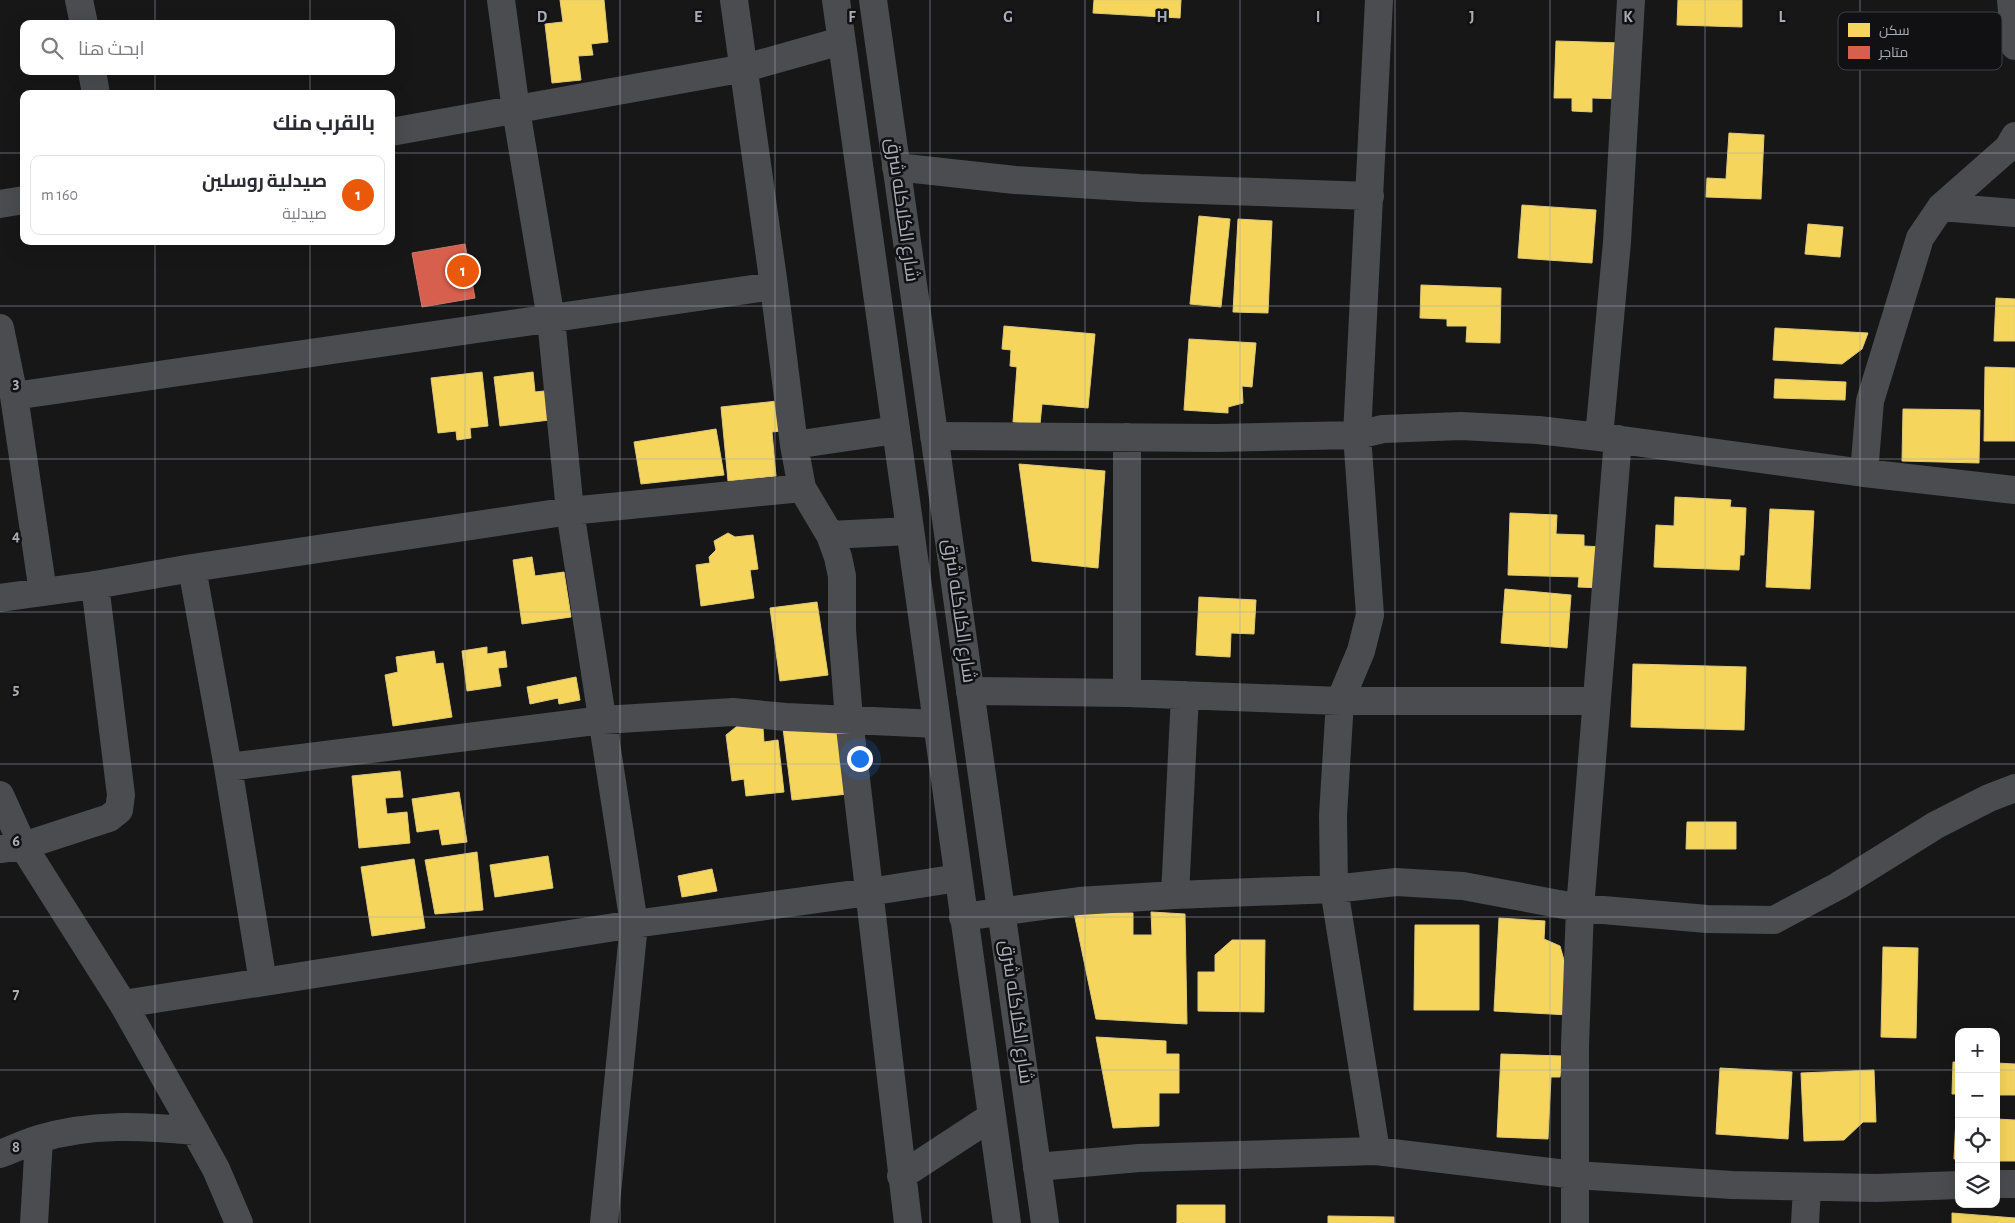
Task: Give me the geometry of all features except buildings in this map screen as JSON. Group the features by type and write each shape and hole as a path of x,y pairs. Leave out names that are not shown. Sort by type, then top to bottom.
{"street":[{"path":"79,0 83,20"},
{"path":"501,0 516,110 550,318 570,511 634,924 604,1223"},
{"path":"734,0 745,68 794,445 802,488 830,534 842,576 842,630 849,719 908,1223"},
{"name":"شارع الكلاكله شرق","path":"836,0 1006,1223"},
{"name":"شارع الكلاكله شرق","path":"873,0 1045,1223"},
{"path":"1376,1151 1334,889 1334,815 1340,701 1361,651 1370,615 1357,435 1379,0"},
{"path":"1575,1223 1575,1045 1580,908 1596,701 1617,242 1632,0"},
{"path":"2011,0 2015,46"},
{"path":"395,131 745,68 842,41"},
{"path":"93,75 95,90"},
{"path":"1864,473 1870,401 1920,238 1941,207 2008,148 2015,136"},
{"path":"896,168 1015,180 1140,188 1370,196"},
{"path":"0,204 20,201"},
{"path":"1941,207 2015,213"},
{"path":"14,396 774,286"},
{"path":"0,328 14,396 43,592"},
{"path":"934,436 1357,435 1383,429 1461,426 1538,430 1609,438 1864,473 2015,490"},
{"path":"794,445 896,430"},
{"path":"1126,693 1127,437"},
{"path":"0,598 96,585 192,568 570,511 802,488"},
{"path":"830,534 910,531"},
{"path":"192,568 228,767 263,982"},
{"path":"12,848 109,818 119,810 121,795 96,585"},
{"path":"970,691 1126,693 1340,701 1596,701"},
{"path":"1175,895 1184,695"},
{"path":"228,767 603,720 733,712 786,717 937,724"},
{"path":"963,917 1079,901 1334,889 1396,882 1453,886 1580,908 1707,919 1774,920 1838,886 1936,825 1988,798 2015,788"},
{"path":"0,795 12,848 123,1004 216,1169 239,1223"},
{"path":"123,1004 634,924 958,878"},
{"path":"901,1176 991,1117"},
{"path":"0,1154 39,1139 85,1129 139,1126 195,1131"},
{"path":"34,1223 39,1139"},
{"path":"1037,1167 1139,1158 1376,1151 1574,1175 1808,1188 1955,1186"},
{"path":"2000,1184 2015,1184"},
{"path":"1805,1223 1808,1188"}],"place":[{"name":"صيدلية روسلين","path":"463,271"}]}
